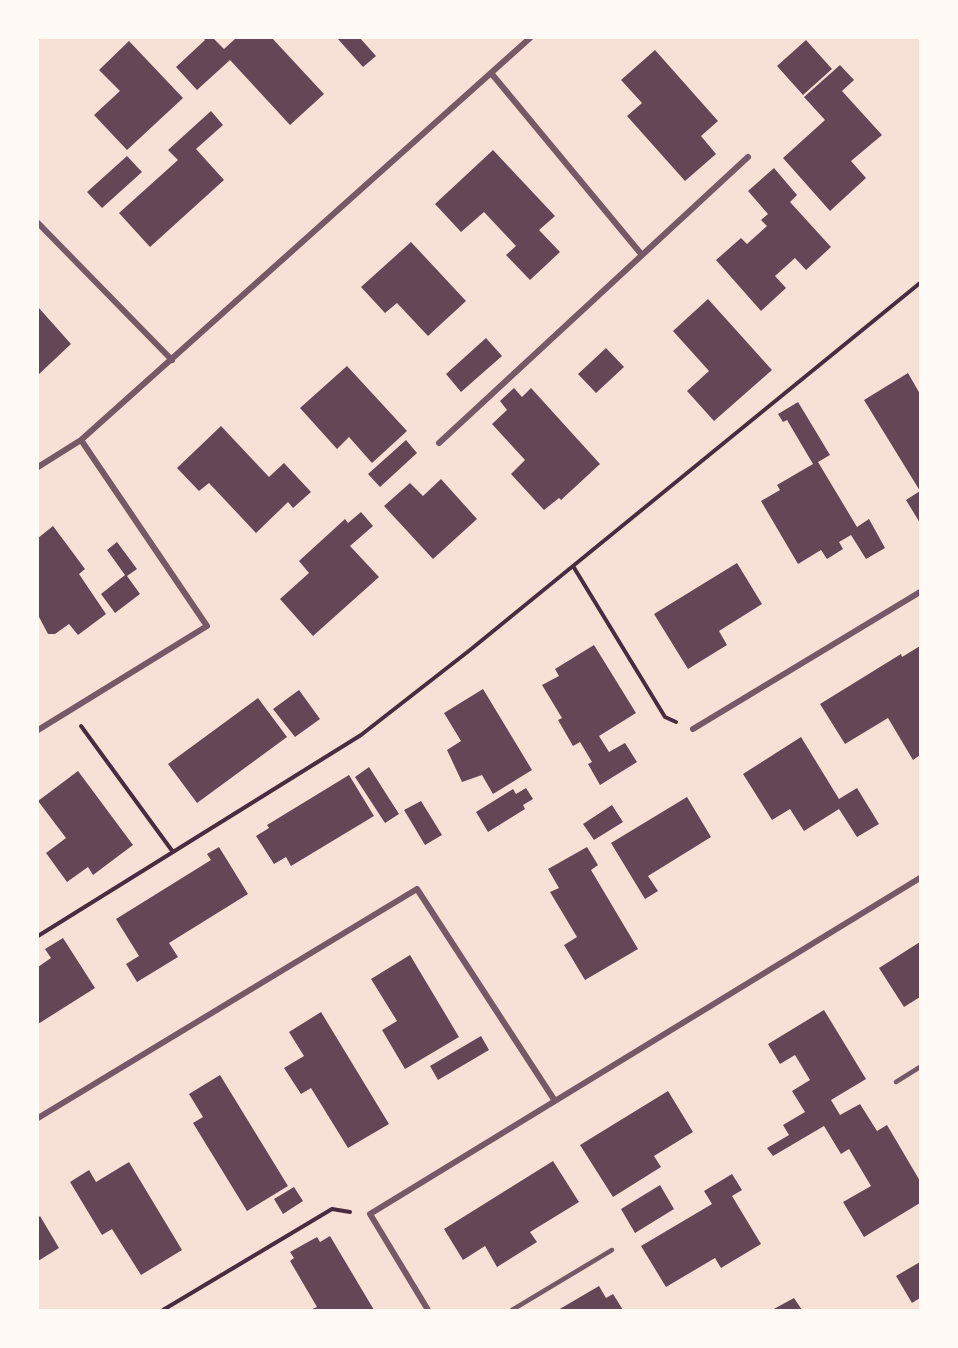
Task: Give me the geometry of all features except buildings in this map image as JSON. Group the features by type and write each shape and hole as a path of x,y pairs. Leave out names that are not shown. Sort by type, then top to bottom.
{"street":[{"path":"38,466 81,440 530,38"},
{"path":"490,73 642,255"},
{"path":"439,442 748,157"},
{"path":"38,223 172,360"},
{"path":"38,730 207,626 81,440"},
{"path":"693,729 921,592"},
{"path":"428,1311 369,1214 921,878"},
{"path":"38,1118 417,889 555,1101"}],"lane":[{"path":"896,1082 921,1066"},
{"path":"512,1311 612,1250"}],"path":[{"path":"38,936 361,735 470,650 921,283"},
{"path":"573,566 665,717 693,729"},
{"path":"69,711 173,852"},
{"path":"163,1311 332,1209 369,1214"}]}
